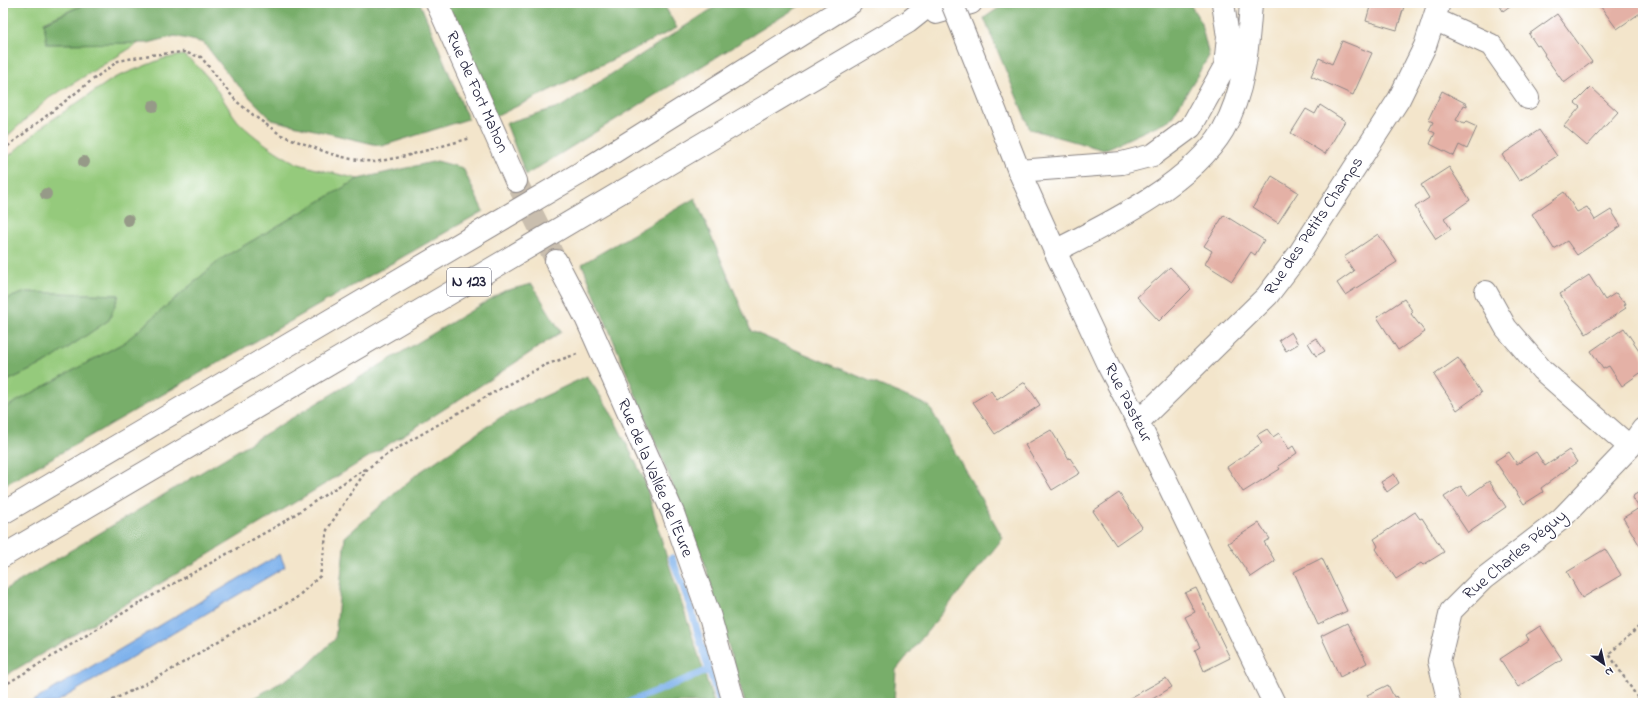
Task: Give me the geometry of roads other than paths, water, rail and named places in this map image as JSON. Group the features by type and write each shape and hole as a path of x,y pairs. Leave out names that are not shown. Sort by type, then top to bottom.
{"main road":[{"name":"Rue de Fort Mahon","path":"437,3 516,181"},
{"name":"N 123","path":"3,513 582,172 851,3"},
{"name":"N 123","path":"3,556 908,22 932,3"},
{"name":"Rue Pasteur","path":"952,3 1019,171 1055,251 1108,365 1138,422 1274,703"},
{"path":"908,22 971,3"},
{"path":"1019,171 1122,163 1153,156 1191,127 1225,66 1228,37 1223,3"},
{"path":"1055,251 1105,226 1155,194 1180,177 1203,156 1223,130 1235,104 1244,67 1251,3"},
{"name":"Rue des Petits Champs","path":"1138,422 1267,296 1299,254 1399,99 1425,46 1436,11 1491,45 1528,98"},
{"name":"Rue de la Vallée de l'Eure","path":"556,260 601,350 673,513 710,617 734,703"},
{"path":"1486,292 1506,328 1542,370 1630,447"},
{"name":"Rue Charles Péguy","path":"1449,703 1439,661 1451,611 1483,579 1561,519 1630,447 1643,429"}],"water":[{"path":"280,554 285,567 55,703 30,703"}],"waterway":[{"path":"672,558 688,600 709,670"},
{"path":"627,703 709,670 720,703"}],"tunnel":[{"path":"516,181 556,261"}]}
